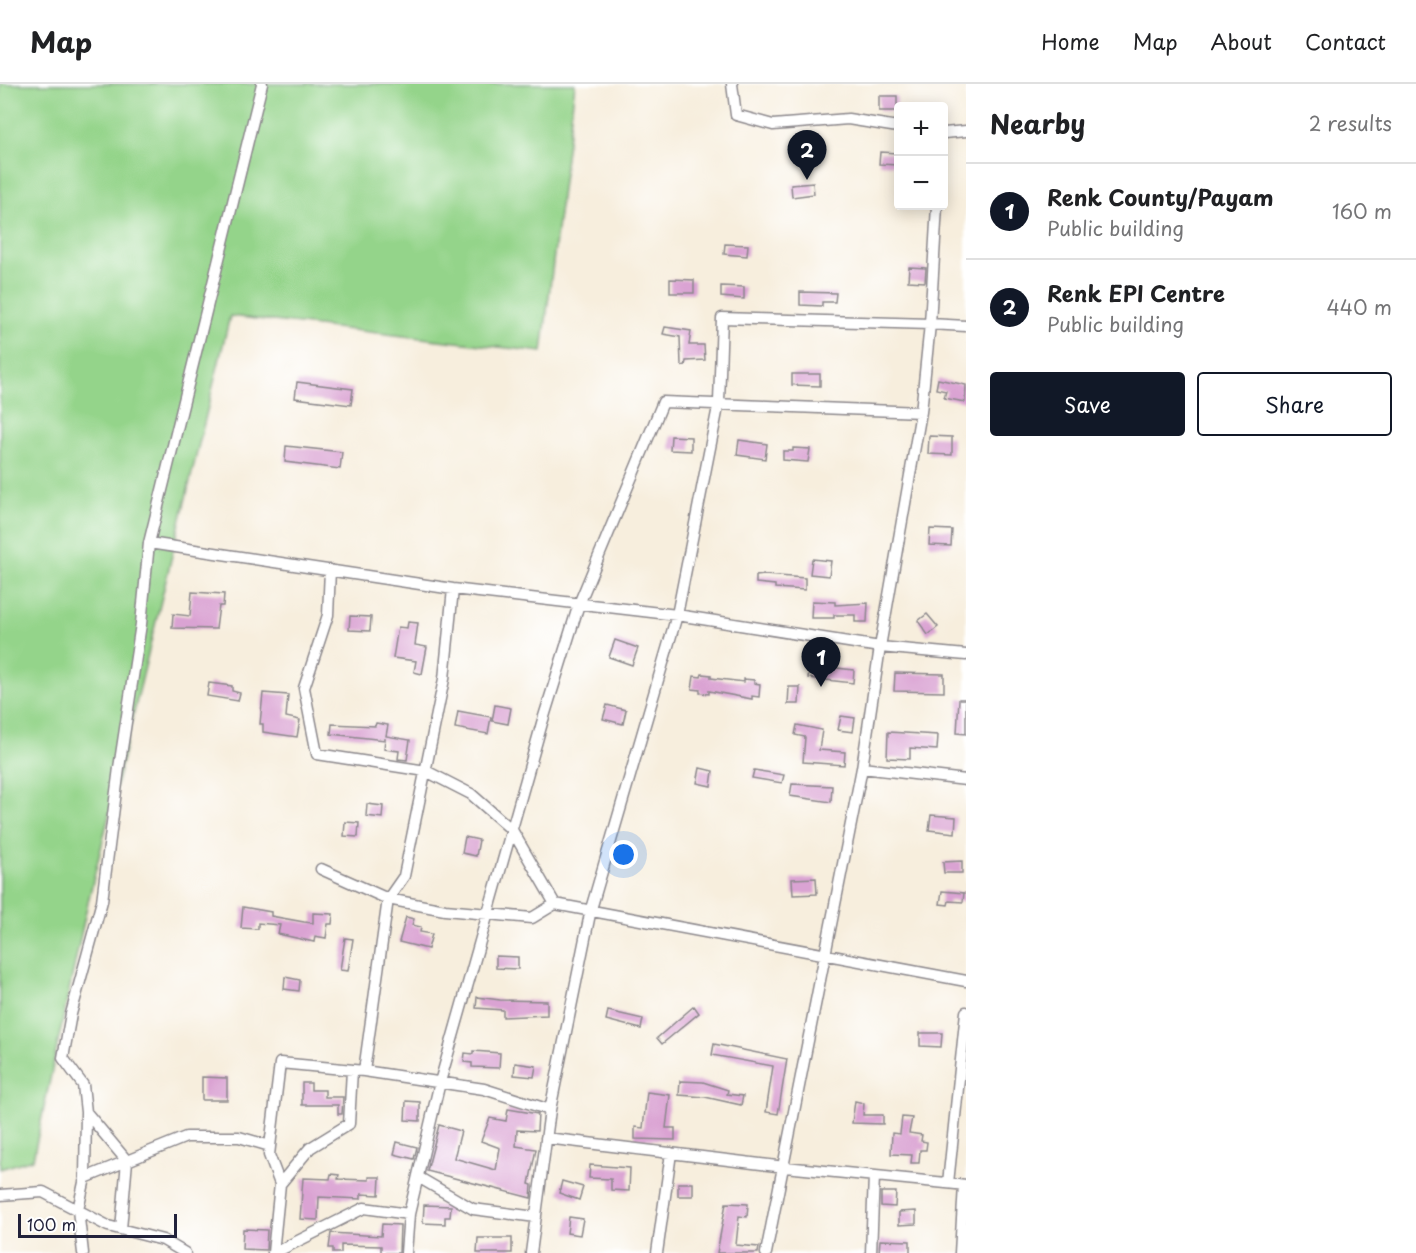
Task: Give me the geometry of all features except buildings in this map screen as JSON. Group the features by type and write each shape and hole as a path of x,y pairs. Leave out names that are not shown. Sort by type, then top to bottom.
{"street":[{"path":"83,1253 78,1210 85,1178 86,1112 82,1085 63,1058 71,1014 102,901 141,624 149,543 262,84"},
{"path":"732,84 736,115 773,125 848,119 894,126"},
{"path":"948,133 966,131"},
{"path":"766,1253 785,1167 861,768 921,412 930,324 937,210"},
{"path":"531,1253 550,1110 591,909 677,615 719,402 722,318 966,326"},
{"path":"406,1253 409,1214 440,1082 542,723 579,604 663,402 719,402 921,412"},
{"path":"149,543 453,589 677,615 880,647 966,655"},
{"path":"330,570 328,615 304,688 316,753 426,771 471,794 512,830 555,904"},
{"path":"280,1184 310,1148 349,1124 388,899 404,876 444,679 453,589"},
{"path":"861,768 966,780"},
{"path":"321,869 388,899 446,910 490,912 532,918 555,904 966,981"},
{"path":"948,1183 966,1012"},
{"path":"274,1253 280,1184 269,1155 280,1063 358,1070 484,1089 550,1110"},
{"path":"86,1112 127,1161 121,1229"},
{"path":"85,1178 186,1137 238,1137 270,1146"},
{"path":"546,1137 785,1167 965,1185 960,1253"},
{"path":"657,1253 671,1153"},
{"path":"871,1253 874,1176"},
{"path":"417,1177 473,1209 536,1217"},
{"path":"0,1195 43,1192 108,1226 163,1240 185,1253"},
{"path":"274,1253 364,1208 409,1214"}],"green space":[{"path":"0,84 575,84 542,352 230,316 88,902 33,1159 0,1169"}],"place":[{"name":"Renk EPI Centre","path":"807,180"},
{"name":"Renk County/Payam","path":"821,687"}]}
